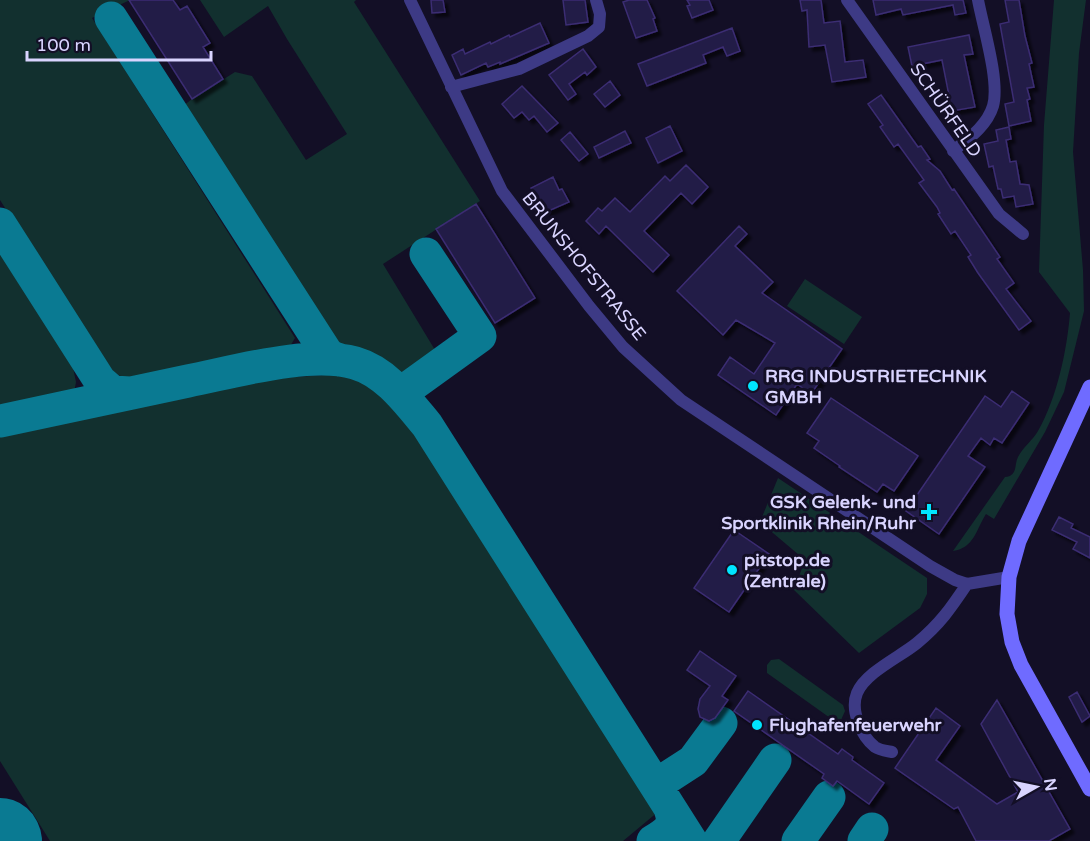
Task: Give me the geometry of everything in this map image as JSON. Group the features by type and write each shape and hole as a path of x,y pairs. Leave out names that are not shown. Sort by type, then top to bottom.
{"main road":[{"path":"1089,394 1019,541 1009,577 1007,615 1012,642 1021,665 1090,789"}],"street":[{"name":"BRUNSHOFSTRASSE","path":"410,0 502,191 623,347 681,400 930,566 967,584"},
{"path":"451,87 519,69 588,36 599,27 600,14 596,0"},
{"name":"SCHÜRFELD","path":"847,0 952,151 999,214 1023,234"},
{"path":"952,151 971,137 986,120 993,106 994,76 978,0"},
{"path":"892,752 876,747 862,732 855,712 857,693 871,676 916,644 946,615 967,584 1009,577"}],"green space":[{"path":"0,0 130,0 92,18 295,338 289,348 130,381 107,369 0,200"},
{"path":"200,0 356,0 354,2 480,201 383,264 435,350 402,373 391,372 332,340 183,106 235,72 252,76 306,160 347,134 268,6 224,37"},
{"path":"1054,0 1086,0 1079,53 1073,152 1083,270 1084,311 1064,392 1045,432 994,519 986,514 970,542 953,551 1005,477 1012,475 1020,453 1038,431 1056,389 1066,342 1070,313 1039,272 1044,125"},
{"path":"0,250 72,363 76,382 74,393 0,408"},
{"path":"805,279 862,317 844,344 787,306"},
{"path":"328,375 353,377 385,397 417,430 659,811 623,841 50,841 0,761 0,433 275,378"},
{"path":"778,478 927,578 927,594 920,608 859,653 794,590 805,560 760,522"},
{"path":"779,659 843,705 845,711 841,720 833,720 767,673 767,665 771,660"}],"building":[{"path":"129,0 173,0 180,10 187,6 210,43 203,47 223,79 192,99"},
{"path":"431,0 443,0 445,12 432,13"},
{"path":"563,0 585,0 588,22 566,25"},
{"path":"647,0 655,18 653,19 657,31 636,38 623,2"},
{"path":"687,0 709,0 713,10 692,18"},
{"path":"800,0 821,0 824,23 840,21 845,62 863,60 866,77 832,82 825,45 809,47 807,10 802,11"},
{"path":"873,0 963,0 966,13 955,15 953,5 903,15 901,9 876,15"},
{"path":"1005,0 1019,0 1032,63 1029,64 1034,87 1027,88 1031,121 1009,126 1005,104 1014,102 1000,24 1009,22"},
{"path":"540,23 549,43 500,64 500,62 488,67 486,63 461,75 452,55 463,49 465,54"},
{"path":"732,28 740,51 727,56 723,47 703,55 706,63 647,86 638,64"},
{"path":"969,35 973,54 964,55 975,107 952,111 942,60 912,66 908,47"},
{"path":"583,49 596,67 587,75 585,72 569,84 576,94 568,100 549,75"},
{"path":"610,81 620,95 605,107 594,94"},
{"path":"522,86 558,123 547,132 534,116 529,120 522,112 514,118 502,104"},
{"path":"881,95 918,147 921,146 930,159 927,160 940,171 952,190 954,189 1000,257 997,259 1014,283 1006,289 1031,321 1019,330 978,273 968,257 971,255 955,231 951,234 938,214 940,213 937,207 919,183 924,180 898,144 894,147 880,127 883,125 868,104"},
{"path":"670,126 682,151 658,163 646,138"},
{"path":"1009,127 1011,139 1006,140 1010,162 1016,161 1020,184 1029,185 1033,204 1016,207 1014,196 1003,198 1001,189 998,189 993,166 989,167 984,144 998,141 996,130"},
{"path":"625,131 631,143 599,158 594,147"},
{"path":"570,132 588,154 579,161 561,140"},
{"path":"686,165 708,187 692,204 681,193 644,231 669,255 653,272 606,226 599,234 586,221 598,208 602,211 615,198 630,212 665,176 670,181"},
{"path":"553,177 559,190 562,189 569,202 546,212 540,199 537,201 531,188"},
{"path":"476,204 535,298 495,323 436,229"},
{"path":"739,226 747,234 735,246 773,282 762,293 842,349 811,394 797,384 776,415 718,375 730,357 754,374 775,343 736,320 723,335 677,291"},
{"path":"1012,391 1029,403 1002,443 994,438 990,445 981,438 968,456 985,467 939,534 906,511 985,396 1001,407"},
{"path":"831,398 918,456 894,491 883,484 877,492 814,448 819,441 807,433"},
{"path":"1059,517 1073,524 1071,528 1090,537 1090,558 1073,549 1077,542 1052,530"},
{"name":"pitstop.de (Zentrale)","path":"734,530 769,554 729,612 694,588"},
{"path":"700,651 736,676 722,696 728,700 715,718 709,721 700,717 698,709 700,699 710,686 687,670"},
{"path":"748,691 838,754 842,749 853,757 852,760 884,783 869,804 837,781 833,786 822,778 824,774 734,711"},
{"path":"1077,692 1090,716 1082,722 1069,697"},
{"path":"997,700 1070,829 1049,841 976,841 958,807 954,809 895,768 936,708 960,726 936,760 997,804 1018,792 981,724"}],"taxiway":[{"path":"111,18 326,352 331,357 340,360"},
{"path":"0,224 100,381 113,392 130,393"},
{"path":"401,393 480,336 426,254"},
{"path":"0,421 249,368 294,361 337,360 355,363 377,373 395,388 427,425 691,841"},
{"path":"656,785 693,761 721,723"},
{"path":"719,841 775,760"},
{"path":"798,841 829,797"},
{"path":"653,841 669,828 672,820 670,809"},
{"path":"864,841 872,829"}],"place":[{"name":"RRG INDUSTRIETECHNIK GMBH","path":"753,386"},
{"name":"GSK Gelenk- und Sportklinik Rhein/Ruhr","path":"929,512"},
{"name":"pitstop.de (Zentrale)","path":"732,570"},
{"name":"Flughafenfeuerwehr","path":"757,725"}]}
